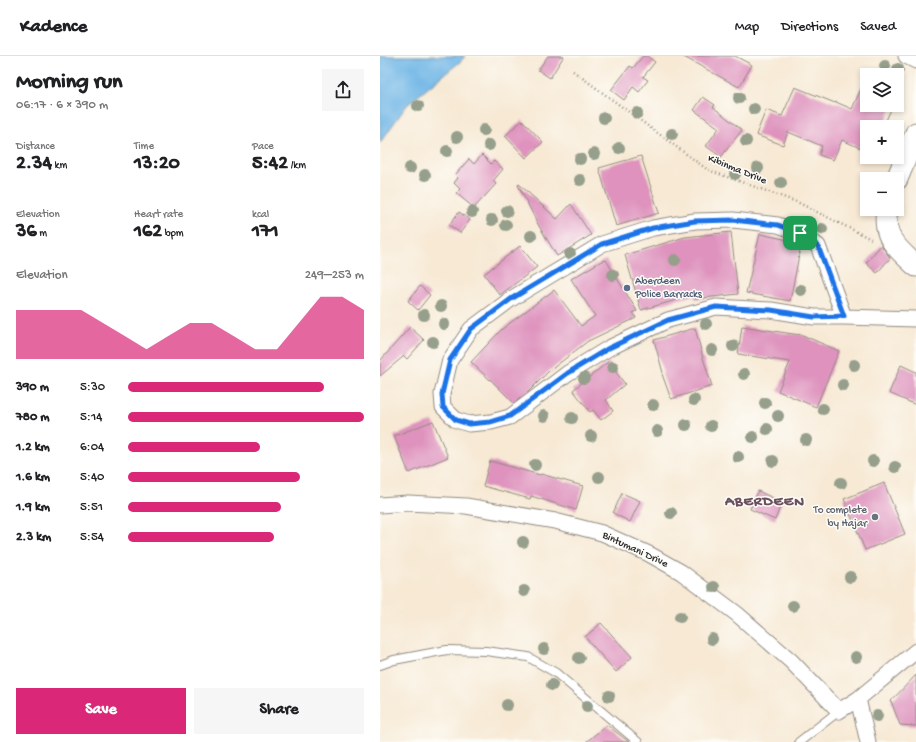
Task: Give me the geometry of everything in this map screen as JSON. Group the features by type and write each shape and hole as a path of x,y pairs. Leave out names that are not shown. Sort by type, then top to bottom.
{"street":[{"path":"906,56 916,61"},
{"path":"900,172 916,133"},
{"path":"886,216 887,231 891,240 916,266"},
{"path":"844,316 818,246 800,233 778,225 733,220 695,221 653,228 602,244 511,299 471,329 450,360 442,394 443,407 456,420 469,424 490,422 510,416 568,373 609,348 668,320 716,307 771,310 814,317 844,316 916,319"},
{"name":"Bintumani Drive","path":"380,504 408,503 466,506 555,521 602,533 649,554 681,572 737,614 791,661 839,712"},
{"path":"839,712 916,651"},
{"path":"858,698 868,742"}],"lane":[{"path":"380,665 394,660 447,650 486,651 528,657 556,673 638,742"},
{"path":"799,742 839,712"}],"path":[{"name":"Kibinma Drive","path":"573,71 708,170 797,202 877,242 891,240"}],"water":[{"path":"380,56 465,56 461,61 407,105 380,143"}],"building":[{"path":"548,56 564,56 550,78 538,70"},
{"path":"643,56 647,56 655,62 643,77 648,80 639,92 633,87 624,100 611,90 630,66 633,68"},
{"path":"682,56 735,56 752,65 739,87"},
{"path":"795,87 852,109 860,91 860,112 890,112 886,120 860,120 860,148 842,140 833,160 819,155 822,146 788,132 783,145 756,135 766,110 782,116"},
{"path":"703,97 715,105 713,107 742,130 721,157 706,146 719,128 694,110"},
{"path":"522,120 543,142 526,158 505,136"},
{"path":"482,155 491,164 494,161 503,169 493,181 496,184 474,208 456,193 460,189 454,183 458,178 455,175 469,159 474,164"},
{"path":"641,156 659,213 616,226 599,168"},
{"path":"519,184 557,219 571,204 591,235 557,256 539,226 518,185"},
{"path":"459,212 470,220 460,233 449,225"},
{"path":"731,232 738,294 695,299 694,295 641,310 625,255 685,237"},
{"path":"760,234 798,242 801,245 790,301 746,293"},
{"path":"881,245 890,258 877,273 866,263"},
{"path":"520,246 537,267 500,295 484,274"},
{"path":"606,260 637,311 633,312 636,318 588,341 548,372 528,392 514,403 471,362 502,329 554,290 581,326 595,316 571,279"},
{"path":"420,286 430,295 418,310 408,301"},
{"path":"742,326 800,334 839,351 816,407 778,391 790,362 738,354"},
{"path":"410,327 424,340 407,359 404,356 380,376 380,361"},
{"path":"695,328 712,386 671,399 662,374 663,373 654,340"},
{"path":"608,362 625,384 606,400 613,411 601,420 593,410 590,412 573,390"},
{"path":"901,365 916,372 916,405 889,393"},
{"path":"433,421 448,457 409,473 394,436"},
{"path":"490,461 583,486 576,510 531,496 530,499 483,486"},
{"name":"To complete by Hajar","path":"884,483 905,534 865,550 844,499"},
{"path":"758,491 782,502 775,520 750,509"},
{"path":"622,493 640,501 630,522 613,513"},
{"path":"601,623 632,657 616,672 585,637"},
{"path":"916,675 916,726 900,725 891,701"},
{"path":"607,725 629,742 586,742"}],"place":[{"name":"Aberdeen Police Barracks","path":"627,288"},
{"name":"To complete by Hajar","path":"875,517"}],"district":[{"name":"ABERDEEN","path":"765,502"}],"route":[{"path":"733,220 778,225 800,233 818,246 844,316 814,317 771,310 716,307 668,320 609,348 568,373 510,416 490,422 469,424 456,420 443,407 442,394 450,360 471,329 511,299 602,244 653,228 695,221 733,220"}]}
